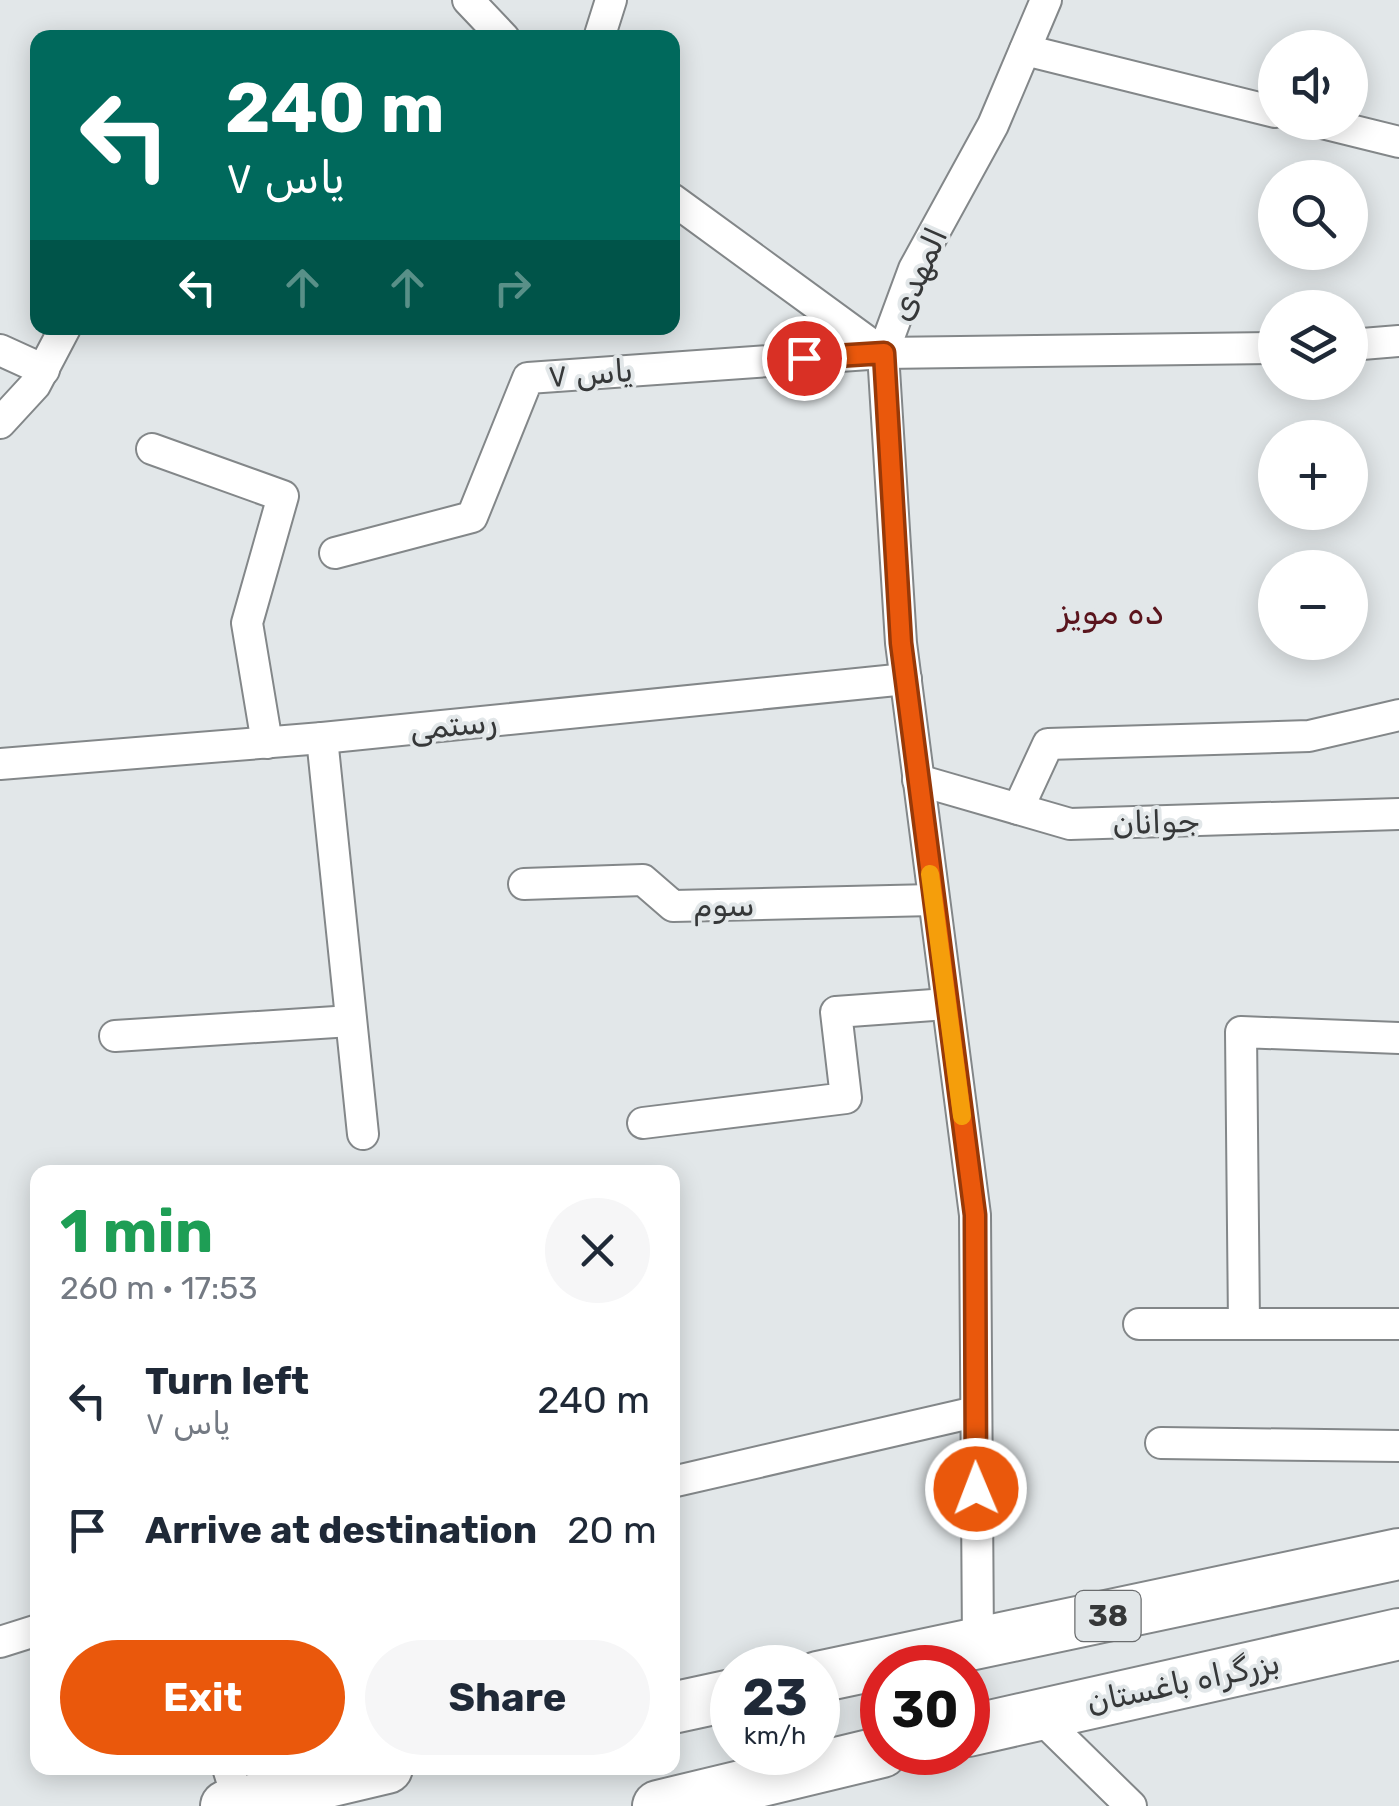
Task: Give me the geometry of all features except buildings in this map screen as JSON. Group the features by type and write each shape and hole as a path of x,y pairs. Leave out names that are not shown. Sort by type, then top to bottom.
{"highway":[{"name":"38","path":"840,1672 1399,1554"},
{"name":"بزرگراه باغستان","path":"990,1725 1399,1634"},
{"path":"680,1706 710,1700"},
{"path":"658,1806 860,1757"},
{"path":"231,1792 341,1775"}],"street":[{"path":"468,0 496,30"},
{"path":"602,30 611,0"},
{"name":"المهدی","path":"978,1644 975,1215 906,679 884,353 914,270 993,125 1046,0"},
{"path":"1025,50 1258,108"},
{"path":"1368,134 1399,142"},
{"path":"680,205 884,353 1258,348"},
{"path":"0,423 36,385 61,335"},
{"path":"1368,344 1399,341"},
{"path":"0,350 44,370"},
{"name":"یاس ۷","path":"335,553 472,517 528,378 884,353"},
{"path":"152,449 283,496 247,623 267,742"},
{"name":"رستمی","path":"0,764 322,738 906,679"},
{"path":"1018,809 1048,744 1309,736 1399,715"},
{"path":"322,738 363,1134"},
{"name":"جوانان","path":"918,780 1070,824 1399,814"},
{"name":"سوم","path":"524,884 644,880 674,906 933,900"},
{"path":"644,1124 846,1098 836,1012 947,1004"},
{"path":"115,1036 351,1021"},
{"path":"1244,1324 1241,1032 1399,1038"},
{"path":"1139,1324 1399,1324"},
{"path":"680,1480 975,1412"},
{"path":"1161,1443 1399,1446"},
{"path":"0,1642 30,1633"},
{"path":"1038,1714 1131,1806"}],"slow traffic":[{"path":"930,874 962,1116"}],"district":[{"name":"ده مویز","path":"1111,612"}],"route":[{"path":"804,358 884,353 901,643 975,1215 976,1489"}]}
